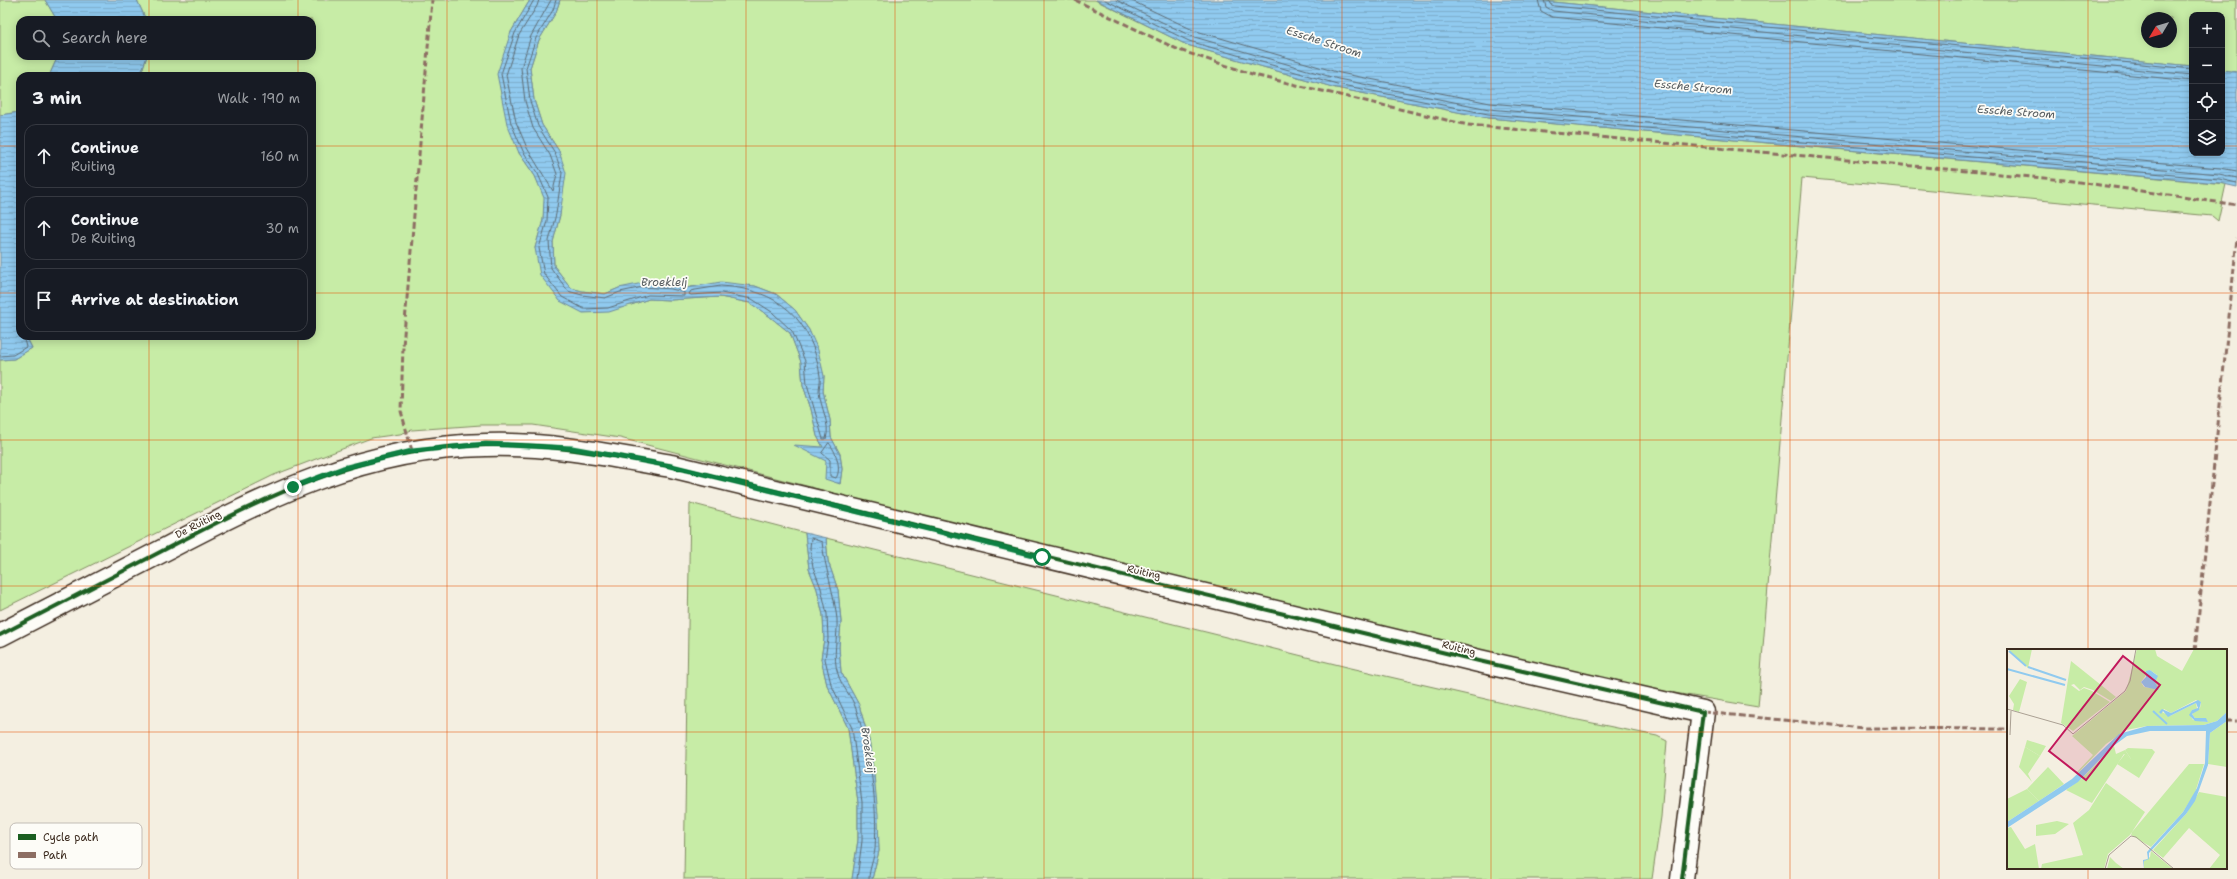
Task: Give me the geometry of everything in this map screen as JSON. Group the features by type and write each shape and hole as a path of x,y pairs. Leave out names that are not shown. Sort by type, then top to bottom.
{"street":[{"name":"Ruiting","path":"412,451 486,444 572,448 671,466 1479,661 1703,712 1682,879"},
{"name":"De Ruiting","path":"0,635 220,521 293,487 343,468 412,451"}],"green space":[{"path":"0,0 45,0 55,16 16,16 16,60 56,60 51,72 16,72 16,113 0,115"},
{"path":"137,0 530,0 511,32 519,153 535,176 545,198 543,220 535,248 560,301 631,305 649,299 670,300 720,297 750,303 790,333 801,362 803,385 811,409 817,436 823,447 826,461 840,484 842,469 840,454 831,437 830,420 823,391 824,376 809,330 795,310 776,294 755,286 702,285 686,288 672,285 619,288 605,294 571,288 554,266 553,242 560,215 559,151 542,125 534,100 530,68 539,40 556,12 560,0 1095,0 1187,45 1336,88 1488,118 2226,184 2218,221 2212,216 1802,178 1758,707 1639,687 1102,562 620,438 533,425 481,425 412,430 400,434 371,438 274,475 0,610 0,360 14,359 32,348 28,340 316,340 316,72 141,72 146,60 316,60 316,16 144,16"},
{"path":"1533,0 2237,0 2237,72 2225,70 2225,12 2189,12 2189,66"},
{"path":"690,503 805,533 809,569 817,589 823,615 824,639 821,659 827,685 848,728 858,802 858,840 852,879 684,879"},
{"path":"826,538 1351,668 1568,718 1657,736 1667,741 1661,817 1652,879 872,879 879,851 874,775 869,740 859,705 841,672 839,647 841,622 838,590 828,561"}],"water":[{"path":"45,0 137,0 144,16 55,16"},
{"path":"530,0 560,0 556,12 539,40 530,68 534,100 542,125 559,151 566,173 560,215 553,242 554,266 571,288 605,294 619,288 643,283 672,285 686,288 721,282 755,286 776,294 795,310 809,330 818,350 824,376 823,391 830,420 831,437 840,454 842,469 840,484 825,479 826,461 794,445 823,447 817,436 811,409 803,385 801,362 790,333 769,316 750,303 720,297 670,300 649,299 609,312 583,313 560,301 540,275 535,248 543,220 544,198 535,176 519,153 507,124 497,74 511,32"},
{"name":"Essche Stroom","path":"1096,0 1533,0 2189,66 2189,156 2225,156 2225,70 2237,72 2237,187 2219,183 1488,118 1336,88 1187,45"},
{"path":"56,60 146,60 141,72 51,72"},
{"path":"16,113 16,340 28,340 32,348 14,359 0,360 0,115"},
{"name":"Broekleij","path":"805,533 826,538 828,561 838,590 841,622 839,647 841,672 859,705 869,740 878,814 879,851 872,879 852,879 858,840 858,802 848,728 827,685 821,659 824,639 823,615 817,589 809,569"}],"marked path":[{"path":"412,451 401,411 403,346 432,0"},
{"path":"1075,0 1179,50 1258,76 1468,125 2065,180 2237,205"},
{"path":"2195,649 2237,238"},
{"path":"1703,712 1863,728 2007,729"},
{"path":"2227,721 2237,721"}],"cycle path":[{"path":"0,635 240,512 278,494 318,478 358,465 399,455 441,448 486,445 533,446 579,451 671,466 1479,661 1703,712 1682,879"}],"route":[{"path":"293,487 343,468 412,451 486,444 572,448 671,466 1042,557"}]}
